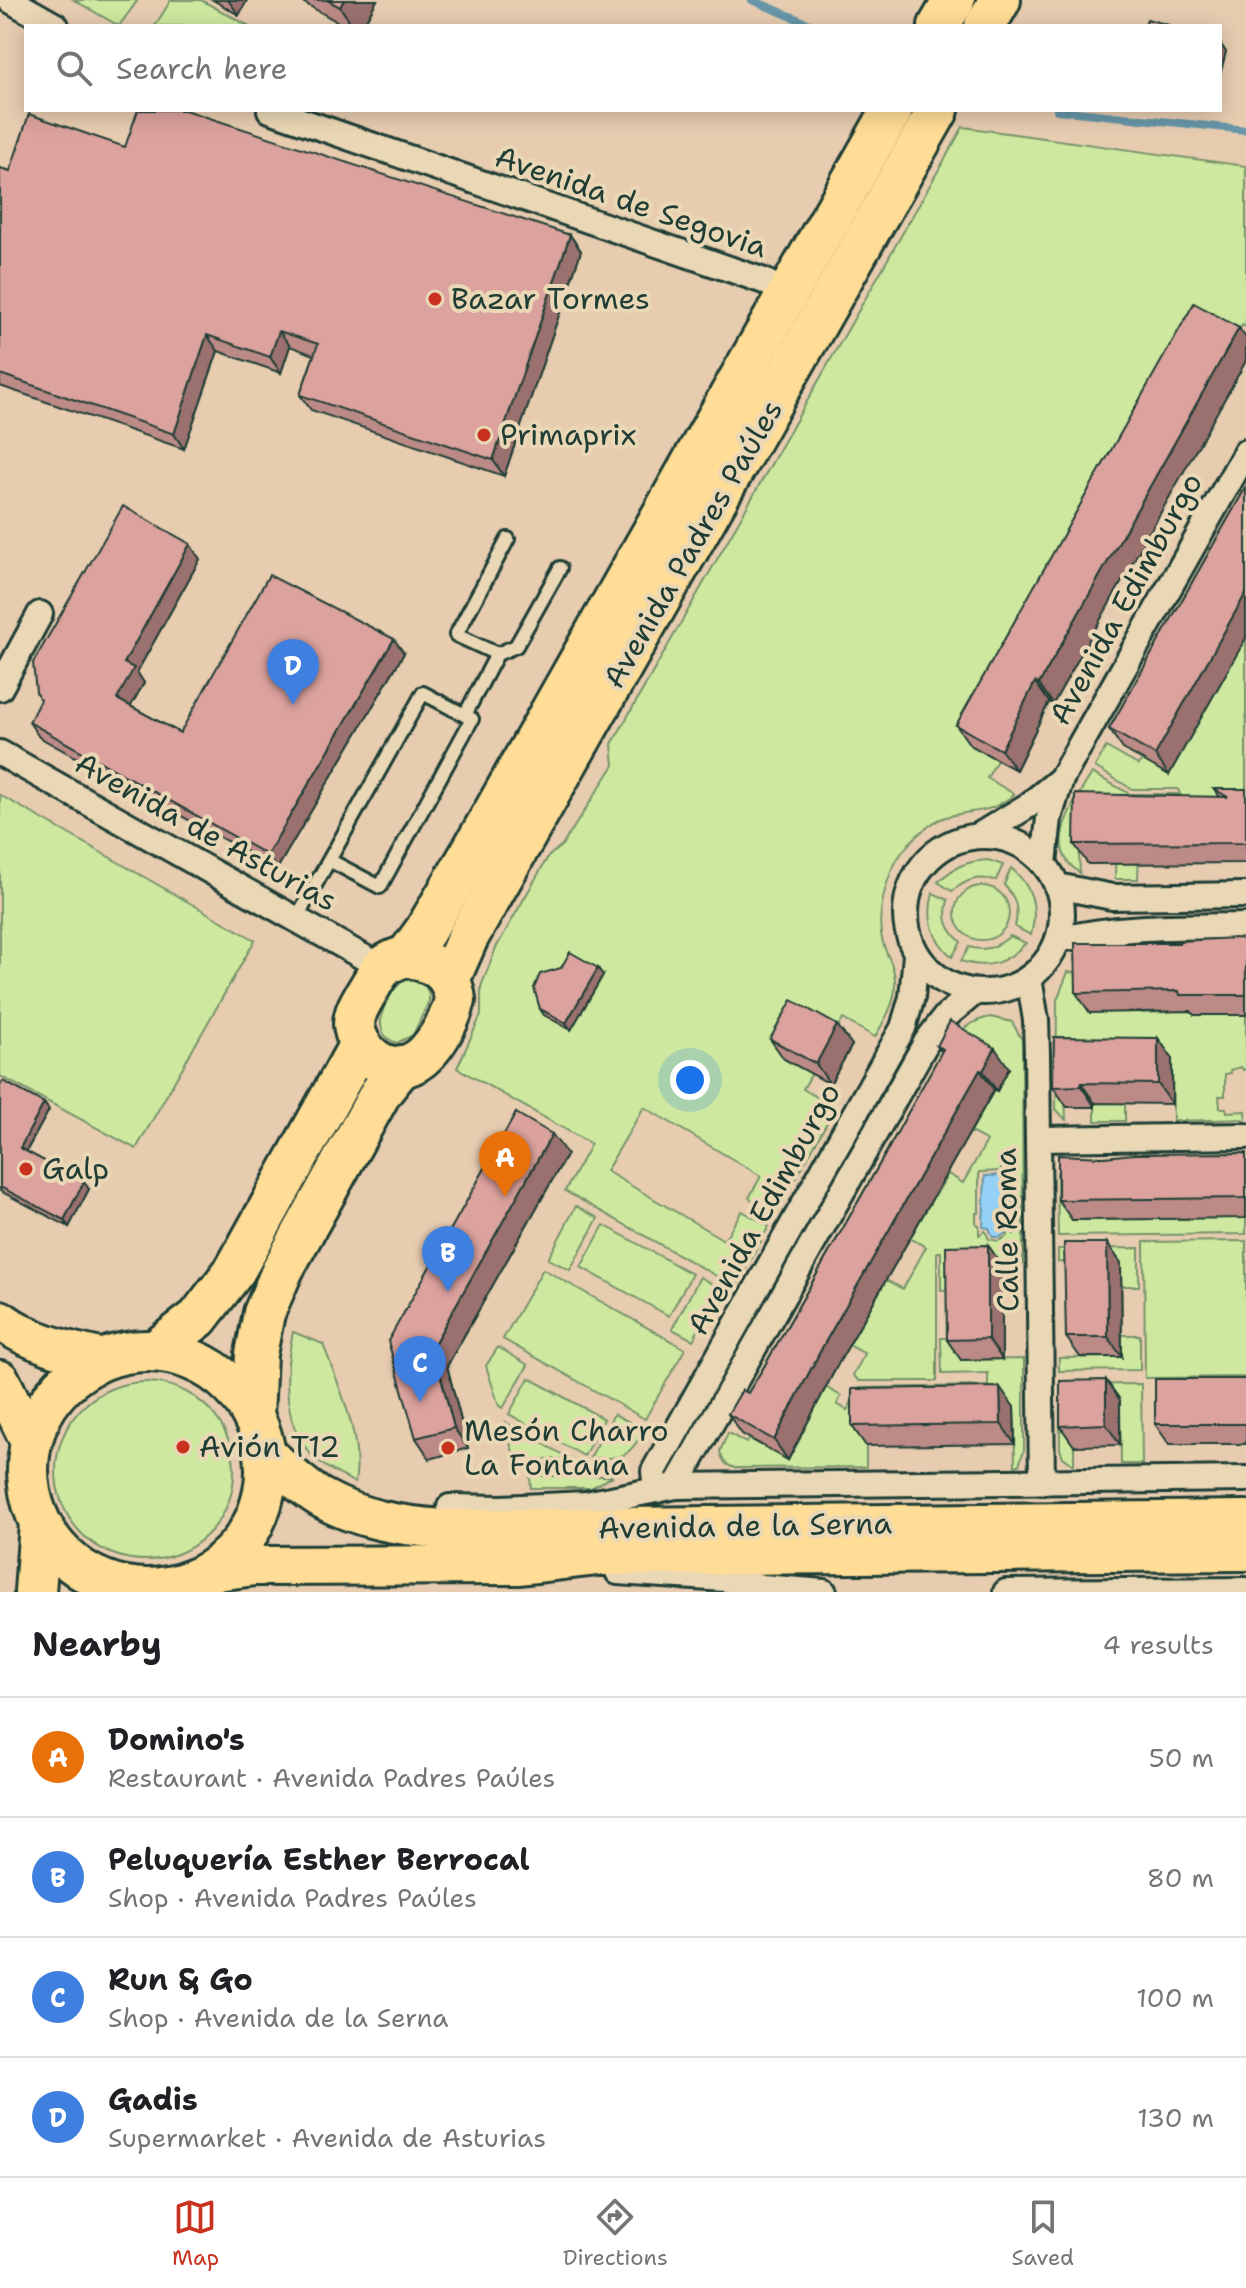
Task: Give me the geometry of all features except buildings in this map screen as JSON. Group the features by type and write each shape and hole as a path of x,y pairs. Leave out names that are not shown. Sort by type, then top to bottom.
{"highway":[{"path":"940,24 954,0"},
{"path":"986,24 1000,0"},
{"name":"Avenida Padres Paúles","path":"394,962 425,931 473,849 891,112"},
{"name":"Avenida Padres Paúles","path":"450,978 468,937 937,112"},
{"path":"253,1416 255,1364 261,1326 283,1269 381,1092 402,1066 421,1058 442,1029 455,1000 450,978 439,967 394,962 356,1014 354,1024 359,1046 366,1054 383,1064 402,1066"},
{"path":"155,1351 198,1318 235,1270 359,1046"},
{"path":"155,1351 179,1355 212,1371 240,1395 253,1416 265,1453 265,1488 255,1521 235,1550 209,1572 183,1584 152,1591 108,1583 68,1560 52,1543 40,1523 28,1484 31,1443 46,1407 71,1379 104,1359 129,1352 155,1351"},
{"path":"35,1592 40,1523"}],"main road":[{"path":"0,1320 22,1335 64,1350 104,1359"},
{"path":"0,1380 31,1443"},
{"name":"Avenida de la Serna","path":"265,1453 322,1499 367,1518 399,1526 444,1529 1246,1520"},
{"name":"Avenida de la Serna","path":"209,1572 255,1566 491,1566 598,1556 1246,1551"}],"street":[{"path":"10,0 52,24"},
{"name":"Avenida de Segovia","path":"276,112 764,281 788,294"},
{"name":"Avenida Edimburgo","path":"1044,863 1049,818 1061,779 1246,452"},
{"path":"0,688 40,614"},
{"name":"Avenida de Asturias","path":"0,753 296,919 394,962"},
{"name":"Avenida Edimburgo","path":"980,835 1029,805 1061,779"},
{"path":"980,835 1015,841 1044,863 1057,886 1063,913 1058,940 1046,961 1029,978 1004,990 975,992 942,980 916,955 906,927 906,898 918,870 935,852 956,840 980,835"},
{"path":"1057,886 1112,897 1246,895"},
{"path":"1058,940 1089,932 1132,928 1246,926"},
{"name":"Avenida Edimburgo","path":"916,955 912,997 903,1028 654,1471 666,1488 927,1041 946,1016 975,992"},
{"name":"Calle Roma","path":"1029,978 1036,1020 1042,1482"},
{"path":"1039,1139 1246,1136"},
{"name":"Avenida de la Serna","path":"450,1507 586,1504 666,1488 1246,1479"},
{"name":"Avenida de la Serna","path":"536,1564 725,1579 763,1590 824,1592"},
{"path":"1006,1592 1246,1590"}],"lane":[{"path":"497,654 456,635 508,539"},
{"path":"465,715 497,654 516,646 560,568"},
{"path":"296,919 329,860 423,693 472,719 380,887 329,860"}],"green space":[{"path":"74,0 137,1 120,24"},
{"path":"171,0 201,0 245,24 156,24"},
{"path":"963,127 1246,166 1246,327 1242,325 987,778 1014,794 989,808 934,822 911,841 897,859 884,893 880,918 882,939 895,979 891,1006 875,1037 843,1019 803,1089 835,1108 776,1214 749,1198 761,1176 644,1107 606,1171 724,1240 742,1211 769,1226 736,1287 565,1191 591,1144 457,1068 481,1015 481,987 496,948 548,857 563,844 614,765 612,744"},
{"path":"1246,638 1246,850 1140,815 1138,879 1115,879 1116,815 1088,854 1079,855 1080,873 1068,862 1062,838 1070,811 1092,773 1130,794 1180,794 1178,789 1132,789 1095,767 1106,747 1138,765"},
{"path":"0,795 255,940 136,1149 0,1076"},
{"path":"988,860 1003,865 996,880 973,880 952,891 938,882 961,866"},
{"path":"1011,868 1032,898 1034,915 1031,935 1015,927 1016,904 1004,885"},
{"path":"982,886 1001,894 1009,913 1001,932 982,940 963,932 955,913 963,894"},
{"path":"933,893 948,900 947,923 961,942 952,957 932,928 930,912"},
{"path":"1010,936 1026,943 1004,960 989,965 961,961 969,947 991,948"},
{"path":"1068,972 1089,973 1142,1013 1168,1012 1168,975 1246,974 1246,1069 1241,1067 1225,1074 1225,1096 1219,1096 1220,1108 1226,1108 1227,1112 1246,1111 1246,1119 1173,1121 1172,1059 1125,1060 1125,1121 1095,1121 1095,1058 1065,1096 1066,1120 1056,1109 1057,1000"},
{"path":"409,978 425,984 429,1001 413,1035 397,1043 387,1038 381,1020 394,990"},
{"path":"990,1017 1012,1022 1022,1040 1023,1264 960,1266 960,1289 941,1290 941,1252 937,1252 937,1381 859,1381 853,1375 865,1354 849,1345 886,1280 903,1289 926,1247 910,1238 923,1215 881,1164 936,1195 948,1174 963,1183 987,1141 971,1132 983,1109 930,1079 953,1040 978,1020","holes":["1001,1164 1014,1164 1017,1189 1014,1234 1009,1230 1006,1237 998,1241 989,1239 985,1231 979,1235 979,1225 976,1224 979,1172 1001,1171"]},
{"path":"1118,1156 1142,1219 1188,1219 1189,1156 1246,1218 1246,1234 1058,1236 1057,1174 1060,1164 1072,1220 1118,1220"},
{"path":"576,1206 598,1218 570,1270 548,1259"},
{"path":"604,1225 692,1274 669,1316 581,1267"},
{"path":"1246,1241 1246,1377 1145,1378 1144,1242"},
{"path":"1139,1248 1139,1286 1121,1286 1079,1263 1058,1262 1058,1249"},
{"path":"543,1269 685,1349 645,1419 503,1339"},
{"path":"700,1277 721,1289 693,1340 672,1329"},
{"path":"293,1332 323,1344 353,1430 357,1466 355,1483 318,1461 297,1434 291,1418 287,1383"},
{"path":"1122,1335 1140,1335 1140,1370 1059,1371 1059,1358 1122,1357"},
{"path":"941,1338 960,1338 961,1360 1024,1359 1024,1450 1019,1465 1015,1466 1014,1407 866,1409 866,1467 735,1468 723,1460 720,1451 728,1433 746,1443 750,1439 788,1460 801,1437 745,1403 825,1387 841,1396 837,1404 847,1410 860,1388 988,1386 988,1373 942,1374"},
{"path":"498,1347 528,1365 503,1408 499,1406 486,1366"},
{"path":"529,1378 604,1419 584,1456 509,1414"},
{"path":"145,1382 179,1388 208,1408 228,1437 234,1471 228,1505 208,1534 179,1554 145,1560 111,1554 82,1534 62,1505 56,1471 62,1437 82,1408 111,1388"},
{"path":"1141,1384 1142,1464 1121,1464 1120,1401 1074,1401 1074,1465 1063,1457 1060,1449 1060,1385"},
{"path":"614,1414 644,1430 633,1447 623,1455 590,1458"},
{"path":"505,1422 570,1459 515,1460"},
{"path":"530,1476 613,1476 591,1488 531,1488"}],"water":[{"path":"1012,1175 1012,1224 1007,1226 1006,1233 993,1237 989,1228 983,1227 985,1176"}],"waterway":[{"path":"752,0 809,24"},
{"path":"1076,112 1246,130"}],"place":[{"name":"Bazar Tormes","path":"435,299"},
{"name":"Primaprix","path":"484,435"},
{"name":"Gadis","path":"293,705"},
{"name":"Galp","path":"26,1169"},
{"name":"Domino's","path":"505,1197"},
{"name":"Peluquería Esther Berrocal","path":"448,1292"},
{"name":"Run & Go","path":"420,1402"},
{"name":"Avión T12","path":"183,1447"},
{"name":"Mesón Charro La Fontana","path":"448,1448"}]}
